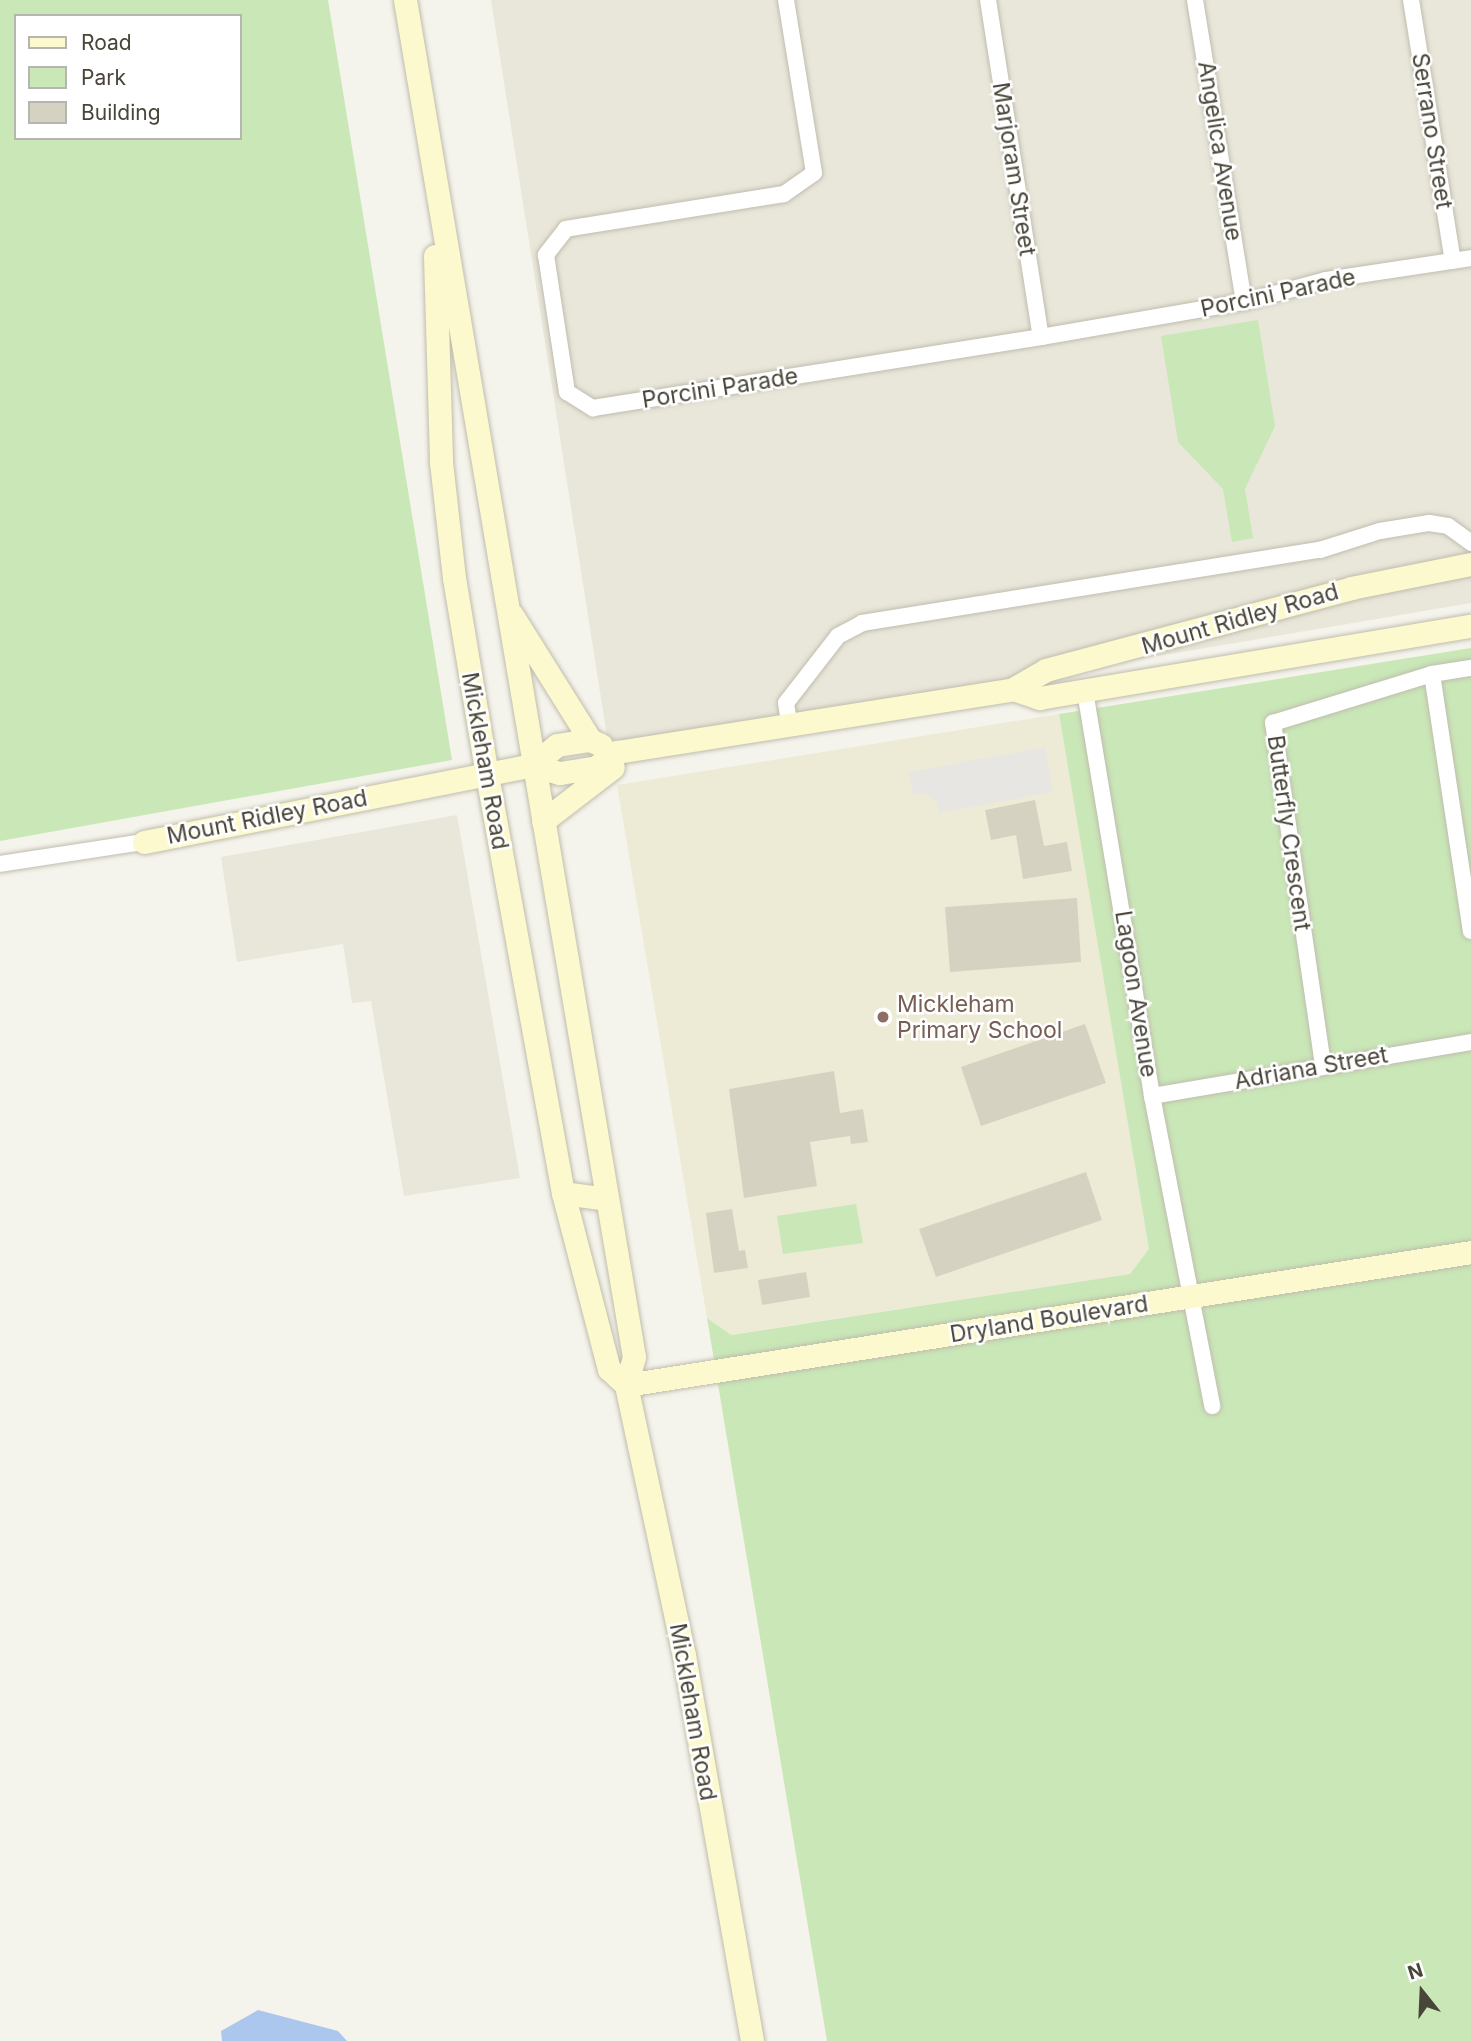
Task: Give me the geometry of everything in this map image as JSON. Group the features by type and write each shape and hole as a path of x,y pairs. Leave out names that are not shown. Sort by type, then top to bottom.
{"main road":[{"name":"Mickleham Road","path":"405,0 634,1357 626,1385 684,1655 752,2041"},
{"name":"Mickleham Road","path":"425,121 437,280 441,463 454,578 563,1193 609,1369 626,1385"},
{"name":"Mount Ridley Road","path":"533,765 560,773 596,767 617,752 789,722 1013,688 1046,670 1351,588 1471,564"},
{"path":"505,603 590,740 617,752"},
{"name":"Mount Ridley Road","path":"1013,688 1039,698 1471,626"},
{"name":"Mount Ridley Road","path":"144,842 533,765 557,745 590,740"},
{"path":"543,821 572,795 642,748"},
{"path":"563,1193 607,1199"},
{"name":"Dryland Boulevard","path":"626,1385 1471,1252"}],"street":[{"name":"Porcini Parade","path":"786,0 814,173 784,194 566,229 546,255 567,392 593,408 1041,337 1244,302 1326,280 1471,258"},
{"name":"Marjoram Street","path":"988,0 1041,337"},
{"name":"Angelica Avenue","path":"1195,0 1244,302"},
{"name":"Serrano Street","path":"1411,0 1453,261"},
{"path":"789,722 786,703 838,636 862,623 1320,550 1380,531 1429,523 1448,526 1471,542"},
{"name":"Butterfly Crescent","path":"1324,1065 1273,723 1432,674 1471,668"},
{"path":"1432,674 1471,931"},
{"name":"Lagoon Avenue","path":"1085,691 1152,1096 1212,1406"},
{"name":"Mount Ridley Road","path":"0,864 144,842"},
{"name":"Adriana Street","path":"1152,1096 1471,1042"}],"shaded area":[{"path":"491,0 1471,0 1471,603 609,749"},
{"name":"Mickleham Primary School","path":"1059,714 1149,1249 1130,1274 730,1335 707,1318 617,785"},
{"path":"1045,747 1053,792 939,813 936,801 924,793 913,795 909,772"},
{"path":"457,815 520,1178 404,1196 371,1001 352,1003 343,944 237,962 221,857"}],"green space":[{"path":"0,0 328,0 452,760 0,841"},
{"path":"1258,320 1275,426 1245,489 1253,538 1232,542 1223,489 1178,442 1161,336"},
{"path":"1471,648 1471,2041 827,2041 707,1318 731,1335 1130,1274 1149,1249 1059,714"},
{"path":"856,1204 863,1243 783,1254 777,1216"}],"water":[{"path":"258,2010 338,2031 347,2041 222,2041 221,2031"}],"building":[{"path":"1035,800 1044,846 1067,842 1072,871 1023,879 1016,835 991,840 985,810"},
{"path":"1077,898 1081,962 950,972 945,907"},
{"path":"1085,1024 1106,1083 981,1126 961,1067"},
{"path":"834,1071 840,1113 863,1109 868,1142 851,1144 850,1136 810,1142 817,1186 744,1198 729,1089"},
{"path":"1086,1172 1102,1220 936,1277 919,1229"},
{"path":"732,1209 739,1251 745,1250 748,1268 714,1273 706,1213"},
{"path":"806,1272 810,1297 762,1305 758,1280"}],"place":[{"name":"Mickleham Primary School","path":"883,1017"}]}
